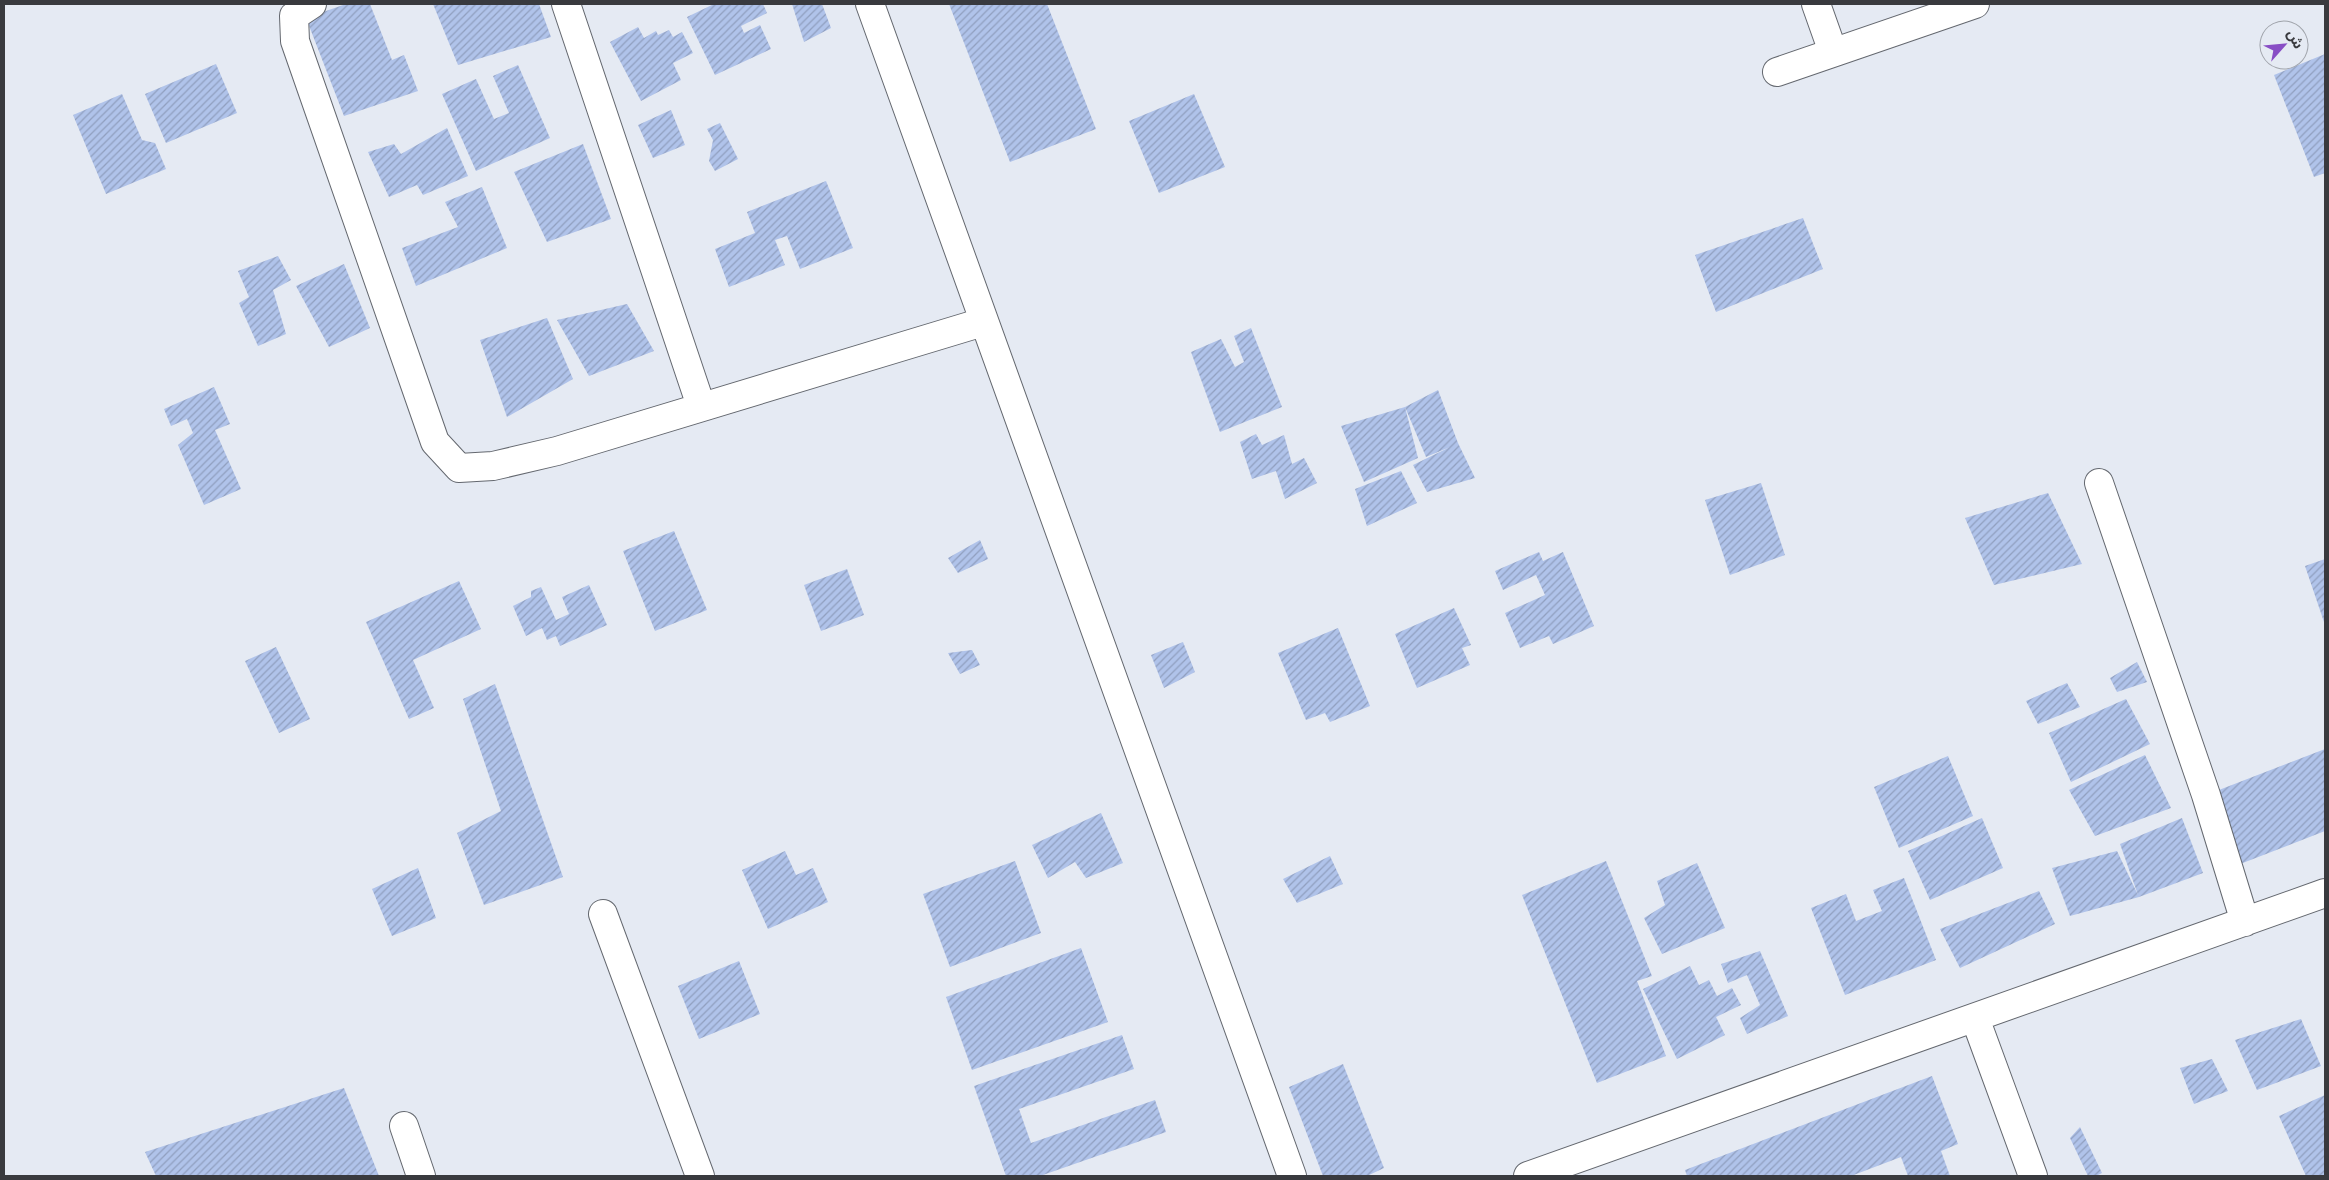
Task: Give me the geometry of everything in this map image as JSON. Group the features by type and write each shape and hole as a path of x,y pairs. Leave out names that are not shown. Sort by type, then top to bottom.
{"street":[{"path":"312,4 294,16 295,41 435,442 460,468 493,466 557,451 983,322"},
{"path":"566,4 701,406"},
{"path":"870,4 1292,1176"},
{"path":"1816,4 1833,52"},
{"path":"1777,72 1975,4"},
{"path":"2099,483 2206,795 2245,922"},
{"path":"1528,1176 2325,893"},
{"path":"602,914 700,1176"},
{"path":"1975,1018 2033,1176"},
{"path":"404,1126 421,1176"}],"building":[{"path":"346,4 370,4 392,60 404,55 418,91 344,116 306,18"},
{"path":"433,4 539,4 551,37 458,65"},
{"path":"714,4 763,4 767,13 741,26 744,33 760,25 771,49 715,75 687,17"},
{"path":"792,4 822,4 831,28 804,42"},
{"path":"949,4 1047,4 1096,129 1010,162"},
{"path":"638,27 644,38 656,31 658,35 669,30 673,37 682,32 693,53 673,63 681,80 641,101 610,42"},
{"path":"2325,54 2325,173 2314,177 2274,75 2286,70 2309,70 2309,61"},
{"path":"216,64 237,113 166,143 145,94"},
{"path":"518,65 550,138 476,171 442,94 476,79 494,119 509,113 493,76"},
{"path":"122,94 142,140 155,143 166,169 106,194 73,115"},
{"path":"1194,94 1225,167 1159,193 1129,121"},
{"path":"671,110 685,145 653,158 638,125"},
{"path":"720,123 738,159 715,171 709,161 713,140 707,129"},
{"path":"447,128 468,176 423,195 417,185 389,197 368,152 394,144 401,154"},
{"path":"583,144 611,219 547,242 514,172"},
{"path":"826,181 853,248 800,269 787,236 775,240 785,265 729,287 715,249 755,233 747,212"},
{"path":"482,187 507,248 416,286 402,248 458,227 445,202"},
{"path":"1803,218 1823,269 1716,312 1695,255"},
{"path":"278,256 291,280 273,290 286,334 258,346 239,303 249,297 238,271"},
{"path":"344,264 370,328 329,347 296,286"},
{"path":"627,304 654,351 589,376 557,320"},
{"path":"547,318 573,379 507,417 480,340"},
{"path":"1251,328 1282,407 1220,432 1191,352 1221,339 1235,367 1244,362 1234,336"},
{"path":"214,387 230,424 215,430 241,489 204,505 178,445 193,433 187,419 171,426 164,409"},
{"path":"1438,390 1458,443 1475,478 1427,492 1413,465 1450,447 1426,457 1405,407"},
{"path":"1405,407 1418,458 1364,482 1341,426"},
{"path":"1256,434 1262,445 1284,435 1292,464 1304,458 1317,483 1285,499 1276,471 1252,479 1240,442"},
{"path":"1401,471 1417,503 1367,526 1355,489"},
{"path":"1761,483 1785,555 1730,575 1705,500"},
{"path":"2048,493 2082,564 1994,585 1965,518"},
{"path":"674,531 707,610 655,631 623,551"},
{"path":"980,540 988,559 958,573 948,558"},
{"path":"1539,552 1543,561 1563,552 1594,626 1553,644 1549,636 1520,648 1505,613 1545,595 1536,575 1503,590 1495,571"},
{"path":"2325,559 2325,625 2305,566"},
{"path":"847,569 864,615 821,631 804,585"},
{"path":"459,581 481,629 413,660 434,708 409,719 366,622"},
{"path":"589,585 607,625 560,646 556,636 547,640 542,628 526,636 513,606 531,597 531,591 541,587 556,620 569,614 562,597"},
{"path":"1454,608 1471,645 1462,648 1470,665 1417,688 1395,634"},
{"path":"1338,628 1370,706 1330,722 1325,713 1306,720 1278,653"},
{"path":"1183,642 1195,672 1164,688 1151,655"},
{"path":"276,647 310,719 279,733 245,661"},
{"path":"972,650 980,665 960,674 948,653"},
{"path":"2137,662 2147,682 2117,692 2110,678"},
{"path":"2067,683 2080,707 2038,724 2026,701"},
{"path":"495,684 563,877 484,905 457,833 501,811 463,699"},
{"path":"2126,699 2150,744 2071,782 2049,733"},
{"path":"2325,749 2325,831 2235,866 2206,795"},
{"path":"2145,755 2171,808 2095,836 2069,790"},
{"path":"1948,756 1973,816 1899,848 1874,787"},
{"path":"1101,813 1123,863 1086,878 1075,862 1048,878 1032,845"},
{"path":"1982,818 2003,868 1930,900 1908,851"},
{"path":"2182,818 2203,873 2139,897 2070,916 2052,868 2117,851 2138,895 2120,844"},
{"path":"785,851 796,875 813,868 828,902 768,929 742,870"},
{"path":"1330,856 1343,884 1297,903 1283,879"},
{"path":"1015,861 1041,933 950,967 923,894"},
{"path":"1606,861 1652,976 1637,981 1666,1056 1597,1083 1522,895"},
{"path":"1697,863 1725,928 1662,954 1644,918 1665,905 1657,881"},
{"path":"418,868 436,918 392,936 372,889"},
{"path":"1904,878 1936,960 1845,995 1811,908 1846,894 1856,921 1882,911 1873,890"},
{"path":"2039,891 2055,924 1960,968 1940,929"},
{"path":"1081,948 1108,1022 972,1070 946,997"},
{"path":"1760,951 1788,1016 1747,1034 1740,1018 1760,1005 1747,975 1728,983 1721,964"},
{"path":"739,961 760,1014 699,1039 678,986"},
{"path":"1690,966 1699,985 1709,980 1717,996 1732,988 1741,1005 1716,1017 1725,1035 1677,1059 1643,989"},
{"path":"2301,1019 2321,1066 2257,1090 2235,1040"},
{"path":"1122,1035 1134,1069 1019,1109 1031,1143 1155,1100 1166,1132 1040,1176 1006,1176 974,1086"},
{"path":"2212,1059 2228,1091 2194,1104 2180,1068"},
{"path":"1343,1064 1384,1168 1367,1176 1323,1176 1289,1087"},
{"path":"1932,1076 1958,1144 1941,1151 1950,1176 1908,1176 1901,1157 1851,1176 1687,1176 1685,1170"},
{"path":"344,1088 379,1176 156,1176 145,1152"},
{"path":"2325,1095 2325,1176 2306,1176 2279,1116"},
{"path":"2080,1127 2102,1173 2096,1176 2088,1176 2070,1138"}]}
